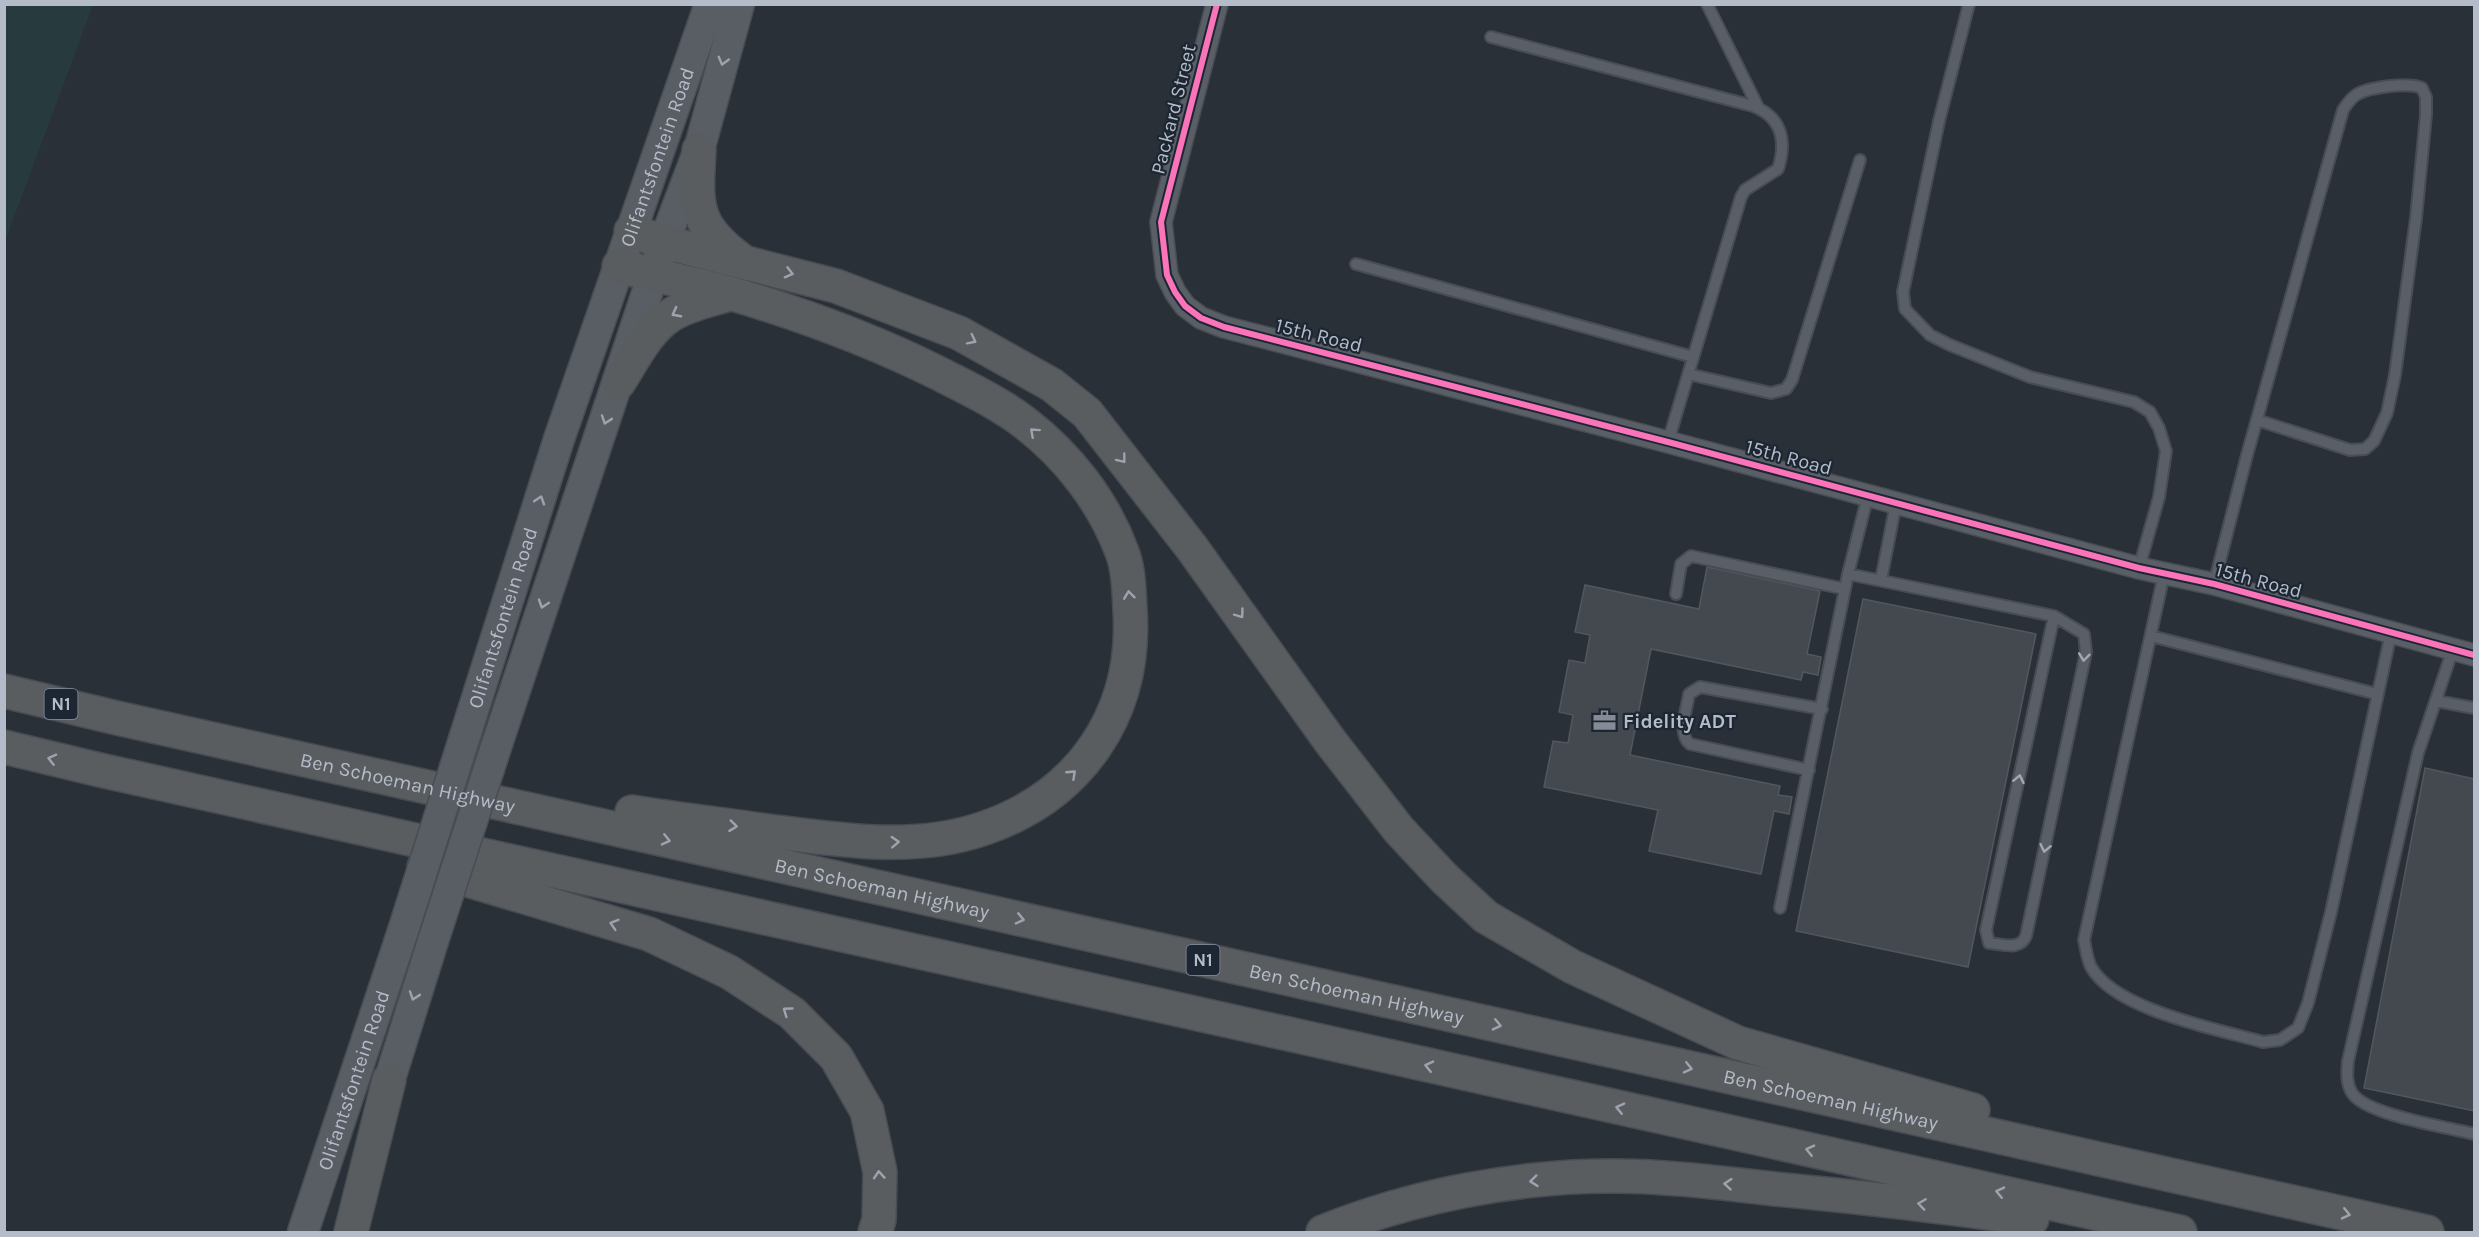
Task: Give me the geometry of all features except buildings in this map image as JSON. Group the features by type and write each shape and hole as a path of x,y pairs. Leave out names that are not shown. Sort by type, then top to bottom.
{"highway":[{"path":"699,150 697,176 702,220 720,245 743,261"},
{"path":"631,231 664,242 836,286 959,333 1052,385 1087,413 1192,548 1330,741 1399,830 1444,878 1486,917 1573,968 1738,1043 2289,1202"},
{"path":"117,718 657,816 836,839 889,842 947,838 982,829 1012,816 1049,795 1078,770 1101,739 1116,709 1127,677 1132,637 1123,554 1101,507 1070,464 1024,423 979,394 916,362 835,327 731,294 619,266"},
{"path":"619,382 658,325 670,315 692,305 731,294"},
{"name":"Ben Schoeman Highway","path":"4,691 2427,1233"},
{"path":"4,747 2180,1233"},
{"path":"100,770 649,934 729,972 792,1013 836,1057 867,1110 880,1172 879,1220 875,1233"},
{"path":"351,1233 389,1080"},
{"path":"1323,1233 1353,1221 1442,1196 1530,1181 1612,1176 1731,1184 1910,1202 2126,1233"}],"main road":[{"name":"Olifantsfontein Road","path":"303,1233 403,931 559,439 710,4"},
{"name":"Olifantsfontein Road","path":"339,1233 389,1080 410,1006 498,741 664,242 699,150 739,4"}],"street":[{"name":"Packard Street","path":"1161,222 1217,4"},
{"name":"15th Road","path":"1161,222 1167,275 1185,306 1201,318 1224,327 1896,502 2139,568 2214,584 2475,655"}],"lane":[{"path":"1707,4 1759,109"},
{"path":"1969,4 1939,121 1903,292 1905,309 1930,335 1950,345 2030,377 2133,402 2150,412 2159,428 2166,451 2159,497 2139,568"},
{"path":"1491,37 1759,109 1773,116 1777,123 1781,144 1779,165 1773,174 1745,190 1741,196 1668,442"},
{"path":"2214,584 2257,420 2343,110 2349,100 2368,90 2409,86 2422,88 2426,97 2426,115 2416,218 2396,375 2388,413 2382,426 2374,441 2365,449 2350,450 2257,420"},
{"path":"1688,374 1771,393 1786,389 1792,380 1860,160"},
{"path":"1356,264 1693,357"},
{"path":"1780,908 1848,574 1868,495"},
{"path":"1881,580 1896,502"},
{"path":"1676,594 1681,564 1691,556 1845,589"},
{"path":"1848,574 2054,616 2084,634 2086,652 2026,936 2024,942 2018,946 1989,942 1986,930 2054,616"},
{"path":"2164,574 2085,939 2090,966 2107,987 2144,1007 2263,1042 2280,1040 2298,1028 2308,1003 2331,912 2391,633"},
{"path":"2151,636 2377,694"},
{"path":"2453,649 2418,753 2348,1061 2348,1081 2352,1092 2359,1100 2380,1111 2475,1134"},
{"path":"1809,770 1690,744 1684,740 1683,733 1689,694 1700,687 1822,709"},
{"path":"2436,700 2475,708"}],"green space":[{"path":"4,5 93,5 5,241"}],"cycle path":[{"path":"1217,4 1161,222 1167,275 1185,306 1201,318 1224,327 1668,442 2139,568 2214,584 2474,655"}],"place":[{"name":"Fidelity ADT","path":"1605,721"}]}
